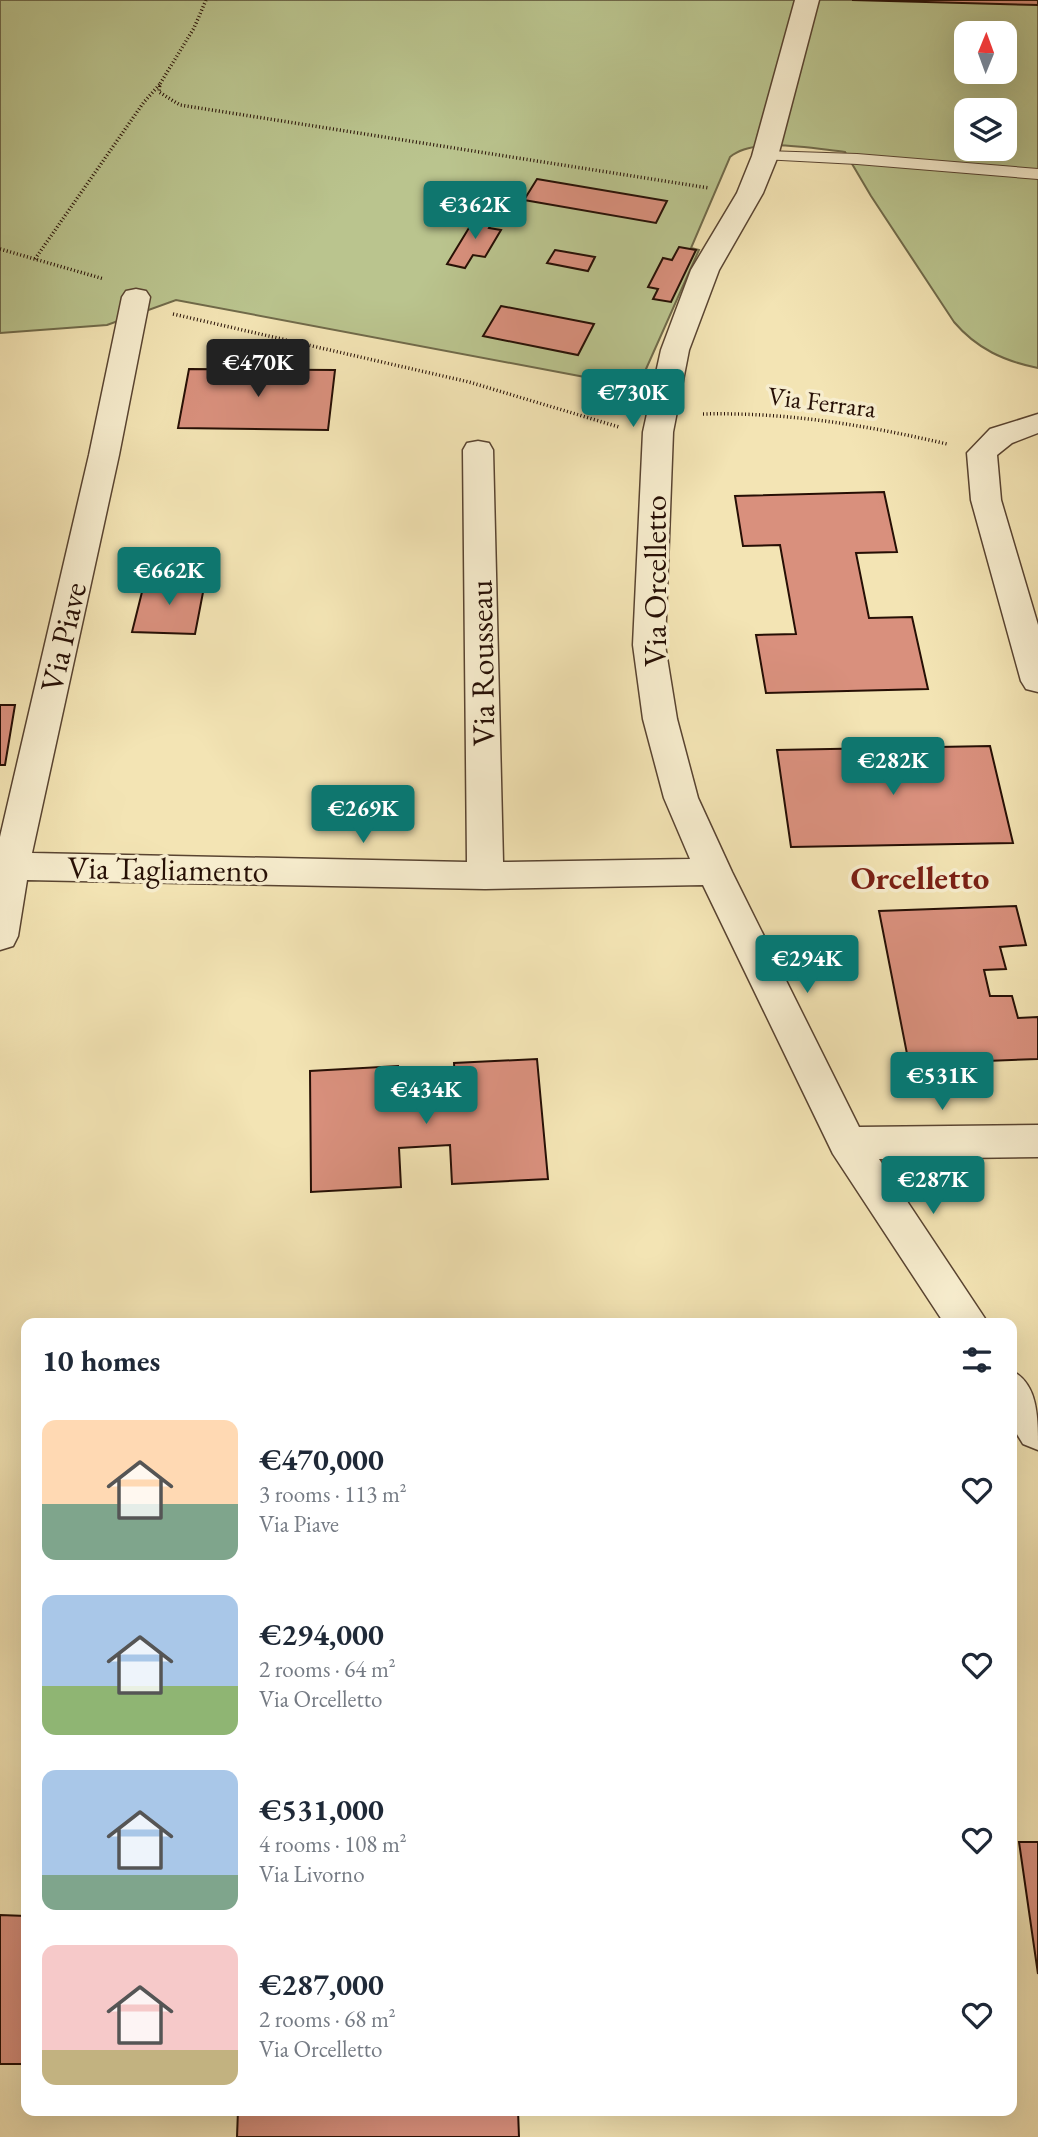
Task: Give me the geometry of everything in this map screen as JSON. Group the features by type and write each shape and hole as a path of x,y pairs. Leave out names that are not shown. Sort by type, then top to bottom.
{"street":[{"name":"Via Orcelletto","path":"807,0 765,156 750,193 705,270 675,350 658,432 649,645 660,719 681,798 714,872 847,1143 964,1318"},
{"name":"Via Piave","path":"0,936 5,866 136,297"},
{"path":"1038,423 1000,436 982,453 986,500 1038,681"},
{"name":"Via Rousseau","path":"478,450 485,876"},
{"name":"Via Tagliamento","path":"5,866 485,876 714,872"},
{"path":"847,1143 1038,1141"},
{"path":"1017,1398 1038,1430"}],"lane":[{"path":"765,156 857,159 1038,174"}],"path":[{"path":"35,259 144,102 160,84 194,28 206,0"},
{"path":"160,84 159,92 166,98 197,108 750,193"},
{"path":"0,249 128,287 136,297 163,312 227,329 418,370 638,433 658,432"},
{"name":"Via Ferrara","path":"658,432 695,414 739,412 836,421 901,433 982,453"}],"green space":[{"path":"0,0 1038,0 1038,368 1014,362 982,347 954,322 845,152 785,145 754,147 730,157 691,248 699,250 638,387 176,300 107,325 0,333"}],"building":[{"path":"852,0 1038,0 1038,5"},
{"path":"537,179 667,201 656,223 524,200"},
{"path":"478,213 496,216 489,228 501,230 485,257 473,255 465,268 447,264"},
{"path":"679,247 696,250 671,302 653,299 658,289 648,287 663,258 672,260"},
{"path":"555,250 595,257 588,271 547,263"},
{"path":"501,306 594,324 578,355 483,336"},
{"path":"189,369 335,370 328,430 178,428"},
{"path":"884,492 897,552 856,553 869,618 912,617 928,689 766,693 756,635 796,634 780,545 743,546 735,496"},
{"path":"145,580 205,582 195,634 132,632"},
{"path":"0,705 15,705 5,765 0,765"},
{"path":"990,746 1013,843 791,847 777,750"},
{"path":"1016,906 1026,945 1000,947 1006,969 984,970 990,996 1012,996 1018,1018 1038,1017 1038,1059 909,1064 879,911"},
{"path":"537,1059 548,1179 452,1184 450,1145 399,1148 401,1187 311,1192 310,1071 398,1066 399,1099 456,1096 454,1063"},
{"path":"1019,1842 1038,1842 1038,1974"},
{"path":"0,1915 21,1916 21,2064 0,2064"},
{"path":"238,2116 518,2116 519,2137 237,2137"}],"district":[{"name":"Orcelletto","path":"920,877"}]}
